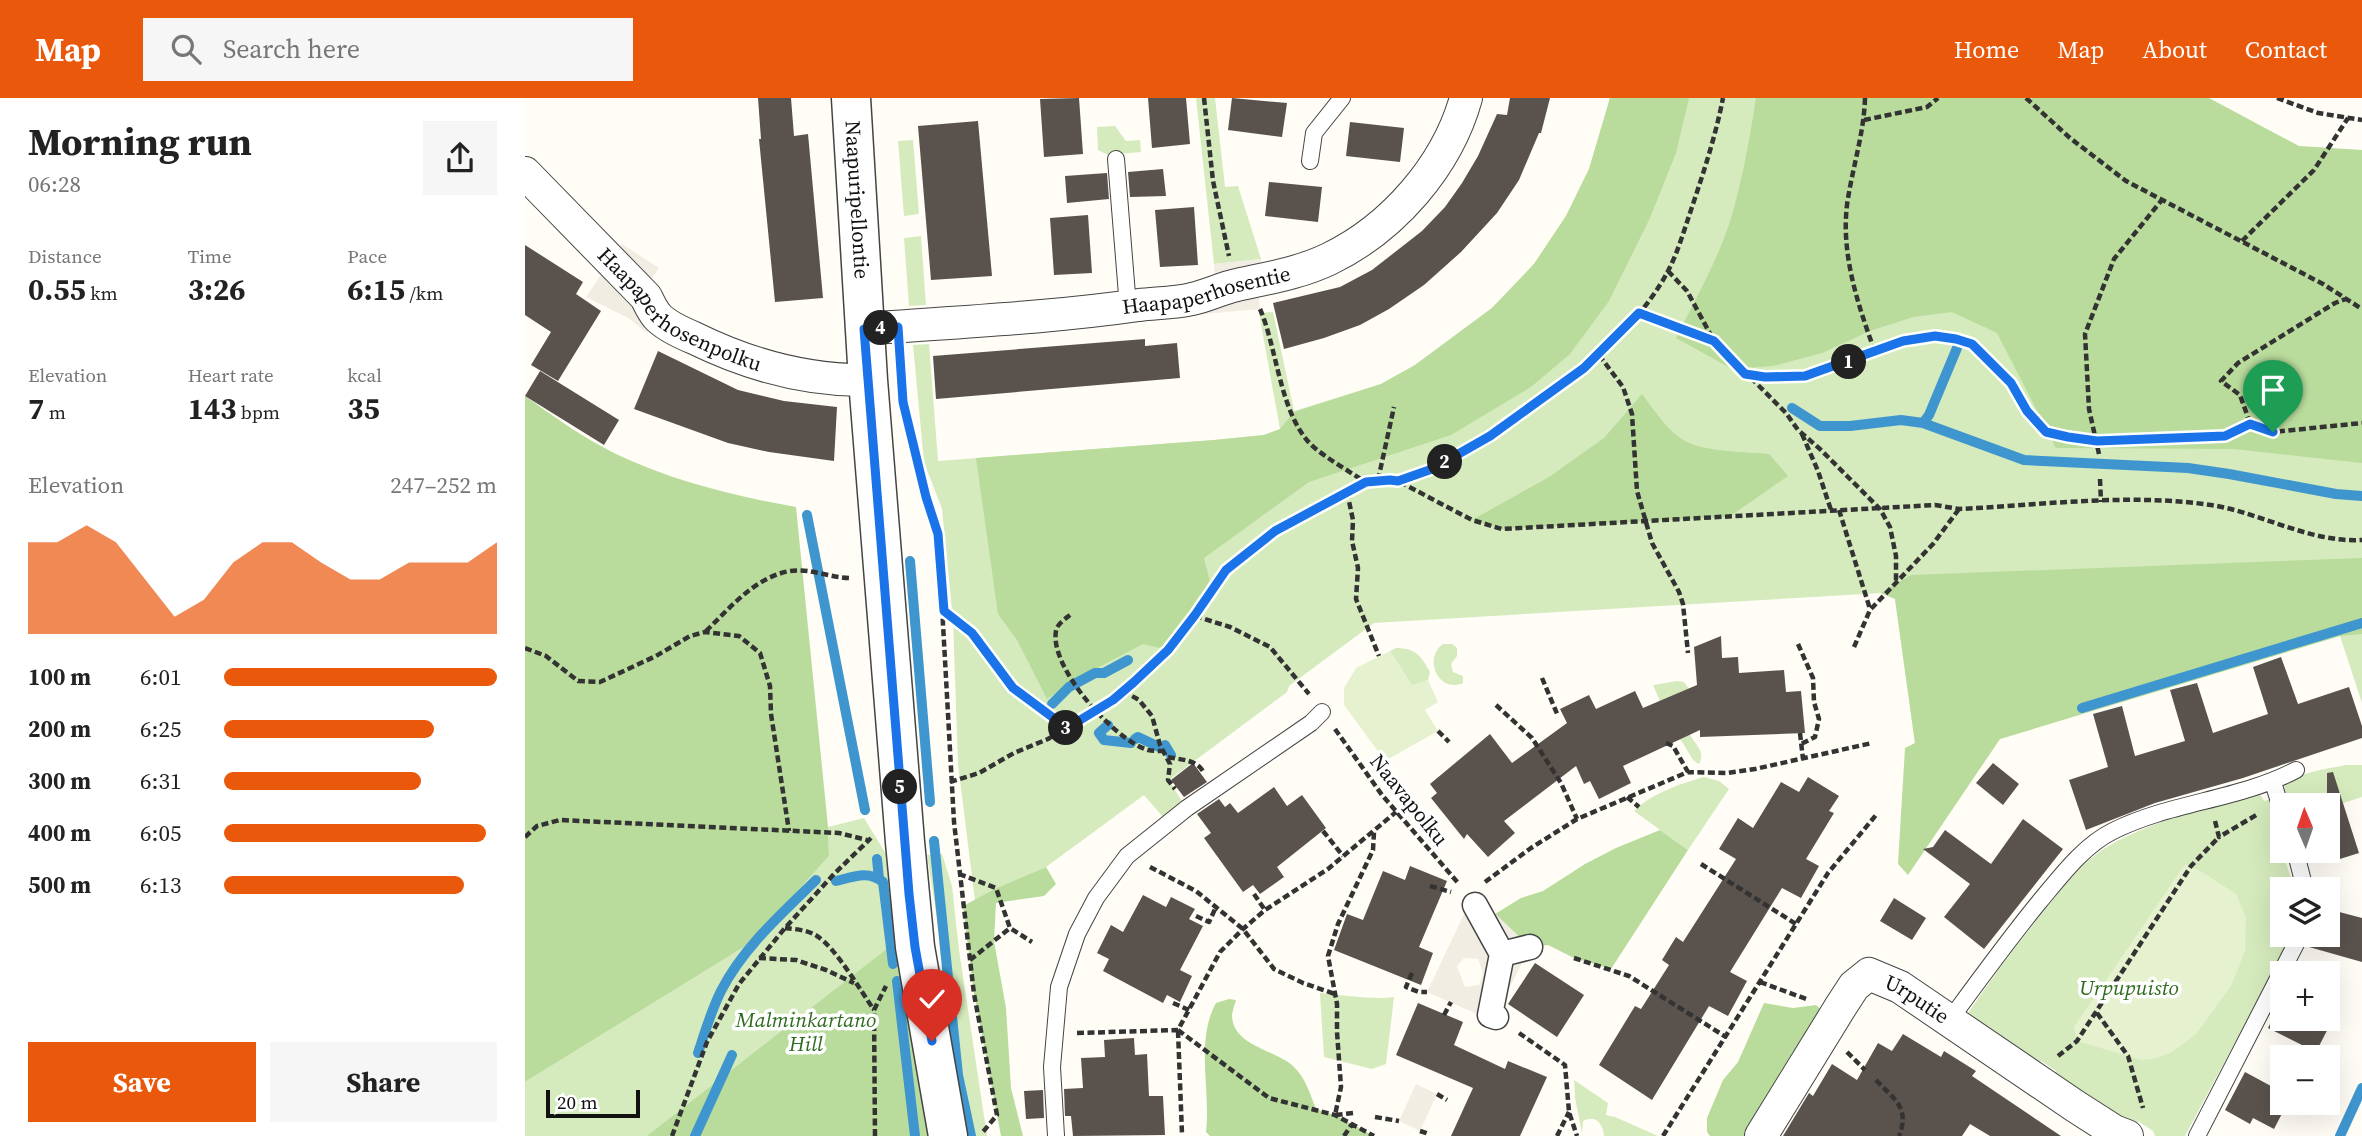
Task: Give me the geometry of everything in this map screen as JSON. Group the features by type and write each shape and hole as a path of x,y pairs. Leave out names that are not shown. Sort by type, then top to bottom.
{"street":[{"name":"Naapuripellontie","path":"851,98 867,380 915,947 949,1136"},
{"name":"Haapaperhosentie","path":"864,329 1073,314 1191,299 1306,268 1357,243 1405,203 1448,144 1466,98"},
{"name":"Haapaperhosenpolku","path":"525,173 646,297 657,316 684,334 714,348 776,370 833,379 867,380"},
{"path":"1475,905 1502,954 1492,1017"},
{"path":"1502,954 1530,947"},
{"name":"Urputie","path":"1761,1136 1854,986 1869,974 1900,988 2114,1131 2135,1123"}],"lane":[{"path":"1310,161 1314,133 1342,98"},
{"path":"1116,159 1128,307"},
{"path":"1055,1136 1052,1066 1059,986 1077,934 1096,898 1127,856 1180,814 1311,723 1322,712"},
{"path":"1949,1021 2003,947 2062,875 2090,846 2112,832 2141,820 2244,792 2296,770"},
{"path":"2273,782 2276,793"},
{"path":"2197,1136 2294,947"}],"path":[{"path":"1204,98 1213,181 1235,285"},
{"path":"950,782 979,773 1067,728 1123,691 1168,650 1226,570 1275,531 1366,482 1398,481 1432,469 1490,436 1599,355 1639,313 1668,271 1716,135 1723,98"},
{"path":"1865,98 1864,120 1847,206 1846,242 1859,307 1875,352"},
{"path":"1864,120 1927,107 1938,98"},
{"path":"2026,98 2070,138 2126,181 2362,309"},
{"path":"2277,98 2318,113 2362,120"},
{"path":"2242,242 2314,170 2348,118"},
{"path":"2099,454 2089,410 2085,334 2114,259 2161,201"},
{"path":"1668,271 1687,290 1714,341 1786,413 1801,433 1831,510"},
{"path":"2250,424 2240,395 2221,381 2238,363 2335,303 2347,299"},
{"path":"1639,313 1714,341"},
{"path":"1264,318 1290,411 1302,434 1314,448 1366,482"},
{"path":"1745,374 1765,377 1805,376 1903,341 1935,336 1972,344 2011,383 2027,411 2046,432 2097,441 2225,436 2250,424 2273,432 2362,423"},
{"path":"1599,355 1623,387 1632,414 1637,491 1652,543 1683,604 1688,653"},
{"path":"1378,481 1394,407"},
{"path":"906,413 926,497 938,534 944,611 950,782 959,874 974,994 996,1115 979,1136"},
{"path":"1801,433 1880,509 1889,527 1896,556 1896,582"},
{"path":"2100,479 2101,502"},
{"path":"1398,481 1472,520 1502,529 1935,505 1959,509 2159,501 2210,505 2253,514 2332,538 2362,540"},
{"path":"1347,492 1358,568 1356,599 1379,656"},
{"path":"1854,647 1870,610 1933,544 1959,509"},
{"path":"1839,510 1870,610"},
{"path":"705,632 761,581 791,571 849,578 883,573"},
{"path":"944,611 972,633 1013,688 1067,728"},
{"path":"1070,615 1059,624 1056,631 1056,648 1075,684 1094,710 1139,746 1149,751 1164,751"},
{"path":"1195,615 1230,627 1270,648 1300,681"},
{"path":"525,648 546,656 578,681 600,681 656,656 690,636 705,632 739,636 760,653 770,686 771,714 789,831"},
{"path":"1798,644 1813,678 1814,702 1819,719 1815,737 1801,744"},
{"path":"1542,678 1558,716"},
{"path":"1123,691 1139,700 1147,709 1168,757 1168,780"},
{"path":"1496,705 1532,738 1561,783 1577,819"},
{"name":"Naavapolku","path":"1322,712 1396,812 1475,905"},
{"path":"1438,731 1449,742"},
{"path":"1800,733 1803,759"},
{"path":"1666,743 1673,746 1688,772"},
{"path":"1496,872 1577,819 1688,772 1727,773 1872,743"},
{"path":"1168,757 1192,761"},
{"path":"1627,797 1639,807"},
{"path":"1182,1134 1178,1030 1220,952 1265,910 1343,856 1396,812"},
{"path":"1663,1136 1828,873 1876,815"},
{"path":"525,838 537,826 560,820 839,833 868,840"},
{"path":"1323,831 1343,856"},
{"path":"1335,1115 1341,1087 1335,995 1328,956 1338,924 1374,850 1374,831"},
{"path":"672,1136 707,1042 739,984 758,958 834,874 876,834"},
{"path":"2037,1080 2045,1068 2077,1041 2191,866 2219,837"},
{"path":"1127,856 1196,891 1243,929 1274,969 1335,995"},
{"path":"1701,864 1796,924"},
{"path":"959,874 996,888 1010,928 1032,942"},
{"path":"1254,894 1265,910"},
{"path":"1196,916 1209,922 1216,907"},
{"path":"785,928 806,931 822,940 874,1010 875,1136"},
{"path":"970,961 1010,928"},
{"path":"758,958 796,960 858,985"},
{"path":"1574,958 1629,976 1725,1037"},
{"path":"1412,973 1406,987 1427,992"},
{"path":"1760,982 1810,1000 1841,1006"},
{"path":"1444,1015 1451,1002"},
{"path":"1173,1003 1189,1010"},
{"path":"2097,1013 2128,1056 2135,1123"},
{"path":"1492,1017 1565,1065 1569,1112 1577,1136"},
{"path":"1055,1034 1178,1030 1269,1098 1335,1115 1374,1136"},
{"path":"1876,1080 1901,1106 1905,1121 1899,1136"},
{"path":"1437,1094 1447,1100"},
{"path":"1556,1136 1569,1112"},
{"path":"1335,1115 1353,1113"},
{"path":"1375,1117 1399,1121"},
{"path":"1343,1136 1352,1124"},
{"path":"1420,1131 1429,1134"}],"green space":[{"path":"1196,98 1215,98 1225,187 1238,186 1261,259 1214,264"},
{"path":"1610,98 2204,98 2362,182 2362,703 2340,636 2000,739 1915,743 1895,599 1881,593 1374,623 1169,780 1183,803 1163,817 1144,795 1046,867 1020,878 976,909 958,764 953,620 942,509 924,462 913,345 929,344 938,461 1264,435 1280,429 1259,313 1273,312 1294,411 1381,384 1415,365 1492,308 1534,264 1566,216 1589,169"},
{"path":"1610,98 1689,98 1676,153 1650,218 1609,301 1570,354 1531,387 1451,435 1309,482 1204,558 1212,590 1168,650 1143,644 1078,678 1047,699 1017,640 998,614 976,458 1264,435 1280,429 1294,412 1381,384 1415,365 1492,308 1534,264 1566,216 1589,169"},
{"path":"1756,98 2209,98 2299,146 2362,150 2362,463 2234,449 2056,448 1997,333 1952,312 1913,317 1870,331 1822,353 1773,366 1732,369 1676,338 1707,278 1727,231 1743,171"},
{"path":"1115,126 1126,141 1140,140 1141,152 1108,155 1098,150 1097,127"},
{"path":"913,140 919,214 904,216 898,141"},
{"path":"921,236 926,305 909,306 904,238"},
{"path":"1642,394 1668,427 1687,442 1716,450 1769,454 1788,476 1729,517 1502,529 1472,520 1549,477 1604,438"},
{"path":"525,396 592,441 638,464 704,486 796,507 829,856 752,942 525,1082"},
{"path":"2362,558 2362,634 2340,636 2000,739 1908,875 1898,864 1905,748 1915,743 1895,599 1881,593 1911,575"},
{"path":"1443,644 1452,644 1457,648 1457,656 1451,664 1453,672 1463,676 1463,683 1447,684 1436,673 1434,658"},
{"path":"1396,648 1413,651 1421,657 1430,672 1428,680 1412,686 1390,651"},
{"path":"1390,651 1412,685 1428,680 1438,702 1425,710 1438,731 1385,761 1344,705 1344,688 1356,668"},
{"path":"1684,682 1689,689 1687,725 1700,750 1699,764 1675,736 1653,685"},
{"name":"Urpupuisto","path":"2346,765 2362,765 2362,797 2340,804 2340,793 2282,793 2283,788 2297,777"},
{"path":"1704,777 1719,781 1729,789 1688,850 1634,811 1658,794"},
{"name":"Urpupuisto","path":"2258,791 2264,801 2270,799 2270,863 2286,863 2291,877 2270,877 2270,947 2286,947 2278,961 2270,961 2270,976 2185,1136 2155,1136 2153,1131 2138,1121 2131,1130 2054,1074 2056,1071 2041,1061 2037,1065 1964,1019 2033,924 2073,876 2097,853 2161,822"},
{"name":"Malminkartano Hill","path":"864,818 886,854 897,941 930,1136 525,1136 525,1082 752,942 829,856 828,827"},
{"path":"1660,830 1688,850 1611,969 1574,958 1548,945 1530,947 1495,914 1521,898 1543,891 1616,848"},
{"path":"942,854 952,886 987,1136 971,1136 927,855"},
{"path":"2185,864 2236,894 2246,918 2245,951 2231,986 2196,1034 2172,1052 2157,1058 2141,1060 2077,1041 2074,1027"},
{"path":"1046,867 1056,884 1044,896 996,903 994,941 1006,1008 1011,1088 1023,1136 1001,1136 974,994 963,906"},
{"path":"897,941 930,1136 647,1136"},
{"path":"1320,993 1367,998 1394,997 1386,1064 1372,1069 1324,1057"},
{"path":"1236,1000 1232,1016 1234,1026 1240,1034 1247,1041 1293,1066 1304,1081 1316,1109 1335,1115 1374,1136 1210,1136 1206,1132 1206,1033 1216,1003"},
{"path":"1764,1003 1793,1008 1816,1005 1823,1011 1749,1131 1744,1136 1710,1136 1707,1132 1707,1118 1723,1080 1738,1062"},
{"path":"1574,1080 1608,1103 1606,1115 1658,1136 1604,1136 1600,1124 1592,1119 1583,1121 1582,1133"}],"shaded area":[{"path":"622,244 659,268 645,288 657,316 647,333 628,318 586,297"},
{"path":"1261,259 1264,290 1258,292 1260,309 1193,315 1189,285 1215,283 1214,264"},
{"path":"1484,903 1530,947 1493,1021 1427,992 1466,910","holes":["1464,958 1478,959 1483,973 1479,985 1465,987 1457,966"]},
{"path":"1416,1084 1437,1094 1420,1131 1399,1121"}],"building":[{"path":"758,98 791,98 794,136 808,134 823,298 775,302 759,139"},
{"path":"1079,98 1083,154 1044,157 1040,99"},
{"path":"1148,98 1186,98 1190,144 1152,148"},
{"path":"1232,98 1287,103 1282,137 1228,130"},
{"path":"1510,98 1550,98 1541,133 1519,180 1497,213 1461,252 1424,285 1389,309 1360,325 1284,349 1273,303 1340,287 1372,270 1422,231 1445,207 1462,183 1497,114 1507,115"},
{"path":"978,121 992,276 931,280 918,126"},
{"path":"1350,122 1404,128 1400,162 1346,156"},
{"path":"1163,169 1166,196 1130,197 1128,172"},
{"path":"1107,173 1109,199 1067,203 1065,176"},
{"path":"1269,182 1322,187 1318,222 1265,216"},
{"path":"1194,207 1198,265 1160,267 1155,210"},
{"path":"1088,215 1092,273 1054,275 1050,218"},
{"path":"525,245 583,282 576,294 601,311 558,381 531,365 551,332 525,315"},
{"path":"1145,339 1145,346 1177,343 1180,378 936,399 933,356"},
{"path":"658,351 738,390 784,401 837,407 834,461 728,443 634,409"},
{"path":"540,371 619,420 604,445 525,396"},
{"path":"1721,636 1722,658 1738,657 1739,673 1784,670 1786,692 1801,691 1805,733 1700,737 1700,730 1623,766 1631,783 1599,799 1590,781 1584,784 1576,766 1504,821 1515,833 1488,857 1467,834 1464,839 1431,798 1437,793 1430,784 1490,734 1512,763 1567,723 1560,709 1589,695 1596,709 1635,691 1643,708 1697,685 1694,647"},
{"path":"2281,657 2298,704 2349,687 2362,726 2362,738 2243,778 2155,803 2086,830 2069,780 2108,767 2093,714 2122,706 2135,756 2185,741 2170,690 2197,683 2213,733 2268,714 2253,667"},
{"path":"1193,763 1207,782 1184,797 1171,780"},
{"path":"1993,763 2019,784 2003,805 1976,783"},
{"path":"2333,772 2340,793 2327,793 2327,773"},
{"path":"1808,777 1839,796 1829,811 1834,813 1806,859 1819,866 1801,898 1782,888 1730,972 1747,981 1728,1016 1709,1006 1652,1100 1599,1065 1635,1006 1641,1009 1669,965 1662,960 1676,937 1683,942 1736,859 1719,849 1738,818 1753,828 1781,782 1799,792"},
{"path":"1274,787 1287,806 1302,795 1326,828 1277,867 1284,877 1260,894 1253,885 1243,892 1204,838 1211,833 1197,814 1219,799 1225,807 1230,803 1238,813"},
{"path":"2340,794 2359,853 2340,859"},
{"path":"2023,819 2063,849 1984,949 1944,917 1970,884 1923,849 1933,847 1945,830 1991,864"},
{"path":"1410,866 1447,881 1419,947 1433,953 1421,985 1334,950 1347,914 1363,920 1383,871 1405,880"},
{"path":"1143,895 1166,907 1171,897 1195,909 1189,919 1203,926 1180,970 1192,976 1180,1002 1167,995 1163,1003 1103,971 1109,959 1097,953 1111,925 1123,932"},
{"path":"1894,898 1926,918 1912,940 1880,921"},
{"path":"2340,912 2362,918 2362,962 2309,947 2340,947"},
{"path":"1535,963 1584,995 1557,1037 1508,1004"},
{"path":"1418,1003 1463,1022 1454,1045 1505,1069 1508,1061 1547,1077 1520,1136 1451,1136 1473,1088 1396,1055"},
{"path":"2274,1031 2327,1031 2320,1045 2302,1045"},
{"path":"1903,1034 1941,1057 1944,1051 1976,1071 1972,1076 2061,1136 1990,1136 1970,1124 1962,1136 1783,1136 1809,1093 1813,1096 1832,1064 1857,1080 1878,1043 1892,1051"},
{"path":"1134,1038 1135,1055 1147,1054 1149,1096 1163,1096 1165,1135 1073,1136 1071,1116 1065,1116 1064,1089 1083,1088 1081,1058 1105,1057 1104,1040"},
{"path":"2245,1072 2270,1086 2270,1115 2281,1115 2274,1129 2253,1118 2250,1124 2225,1110"},
{"path":"1043,1090 1044,1118 1026,1119 1024,1091"}],"waterway":[{"path":"1923,423 1929,415 1957,348"},
{"path":"1792,408 1820,426 1850,426 1901,420 1923,423 2024,460 2188,468 2336,494 2362,496"},
{"path":"807,515 865,810"},
{"path":"910,561 930,802"},
{"path":"2082,708 2362,623"},
{"path":"1052,704 1069,687 1128,660"},
{"path":"1108,725 1099,733 1104,740 1131,743"},
{"path":"1135,739 1138,737 1159,747"},
{"path":"1165,745 1171,755"},
{"path":"934,841 958,1075 971,1136"},
{"path":"877,859 879,879"},
{"path":"836,881 866,875 883,882 893,964"},
{"path":"698,1053 714,1006 740,960 816,880"},
{"path":"897,981 915,1136"},
{"path":"695,1136 732,1055"},
{"path":"2340,1136 2362,1088"}],"route":[{"path":"932,1041 915,947 909,894 864,329 898,327 903,402 926,497 938,534 944,611 972,633 1013,688 1067,728 1113,700 1168,650 1226,570 1275,531 1366,482 1398,481 1432,469 1490,436 1584,368 1639,313 1714,341 1745,374 1765,377 1805,376 1903,341 1935,336 1956,339 1972,344 2011,383 2027,411 2046,432 2068,437 2097,441 2225,436 2250,424 2273,432"}]}
